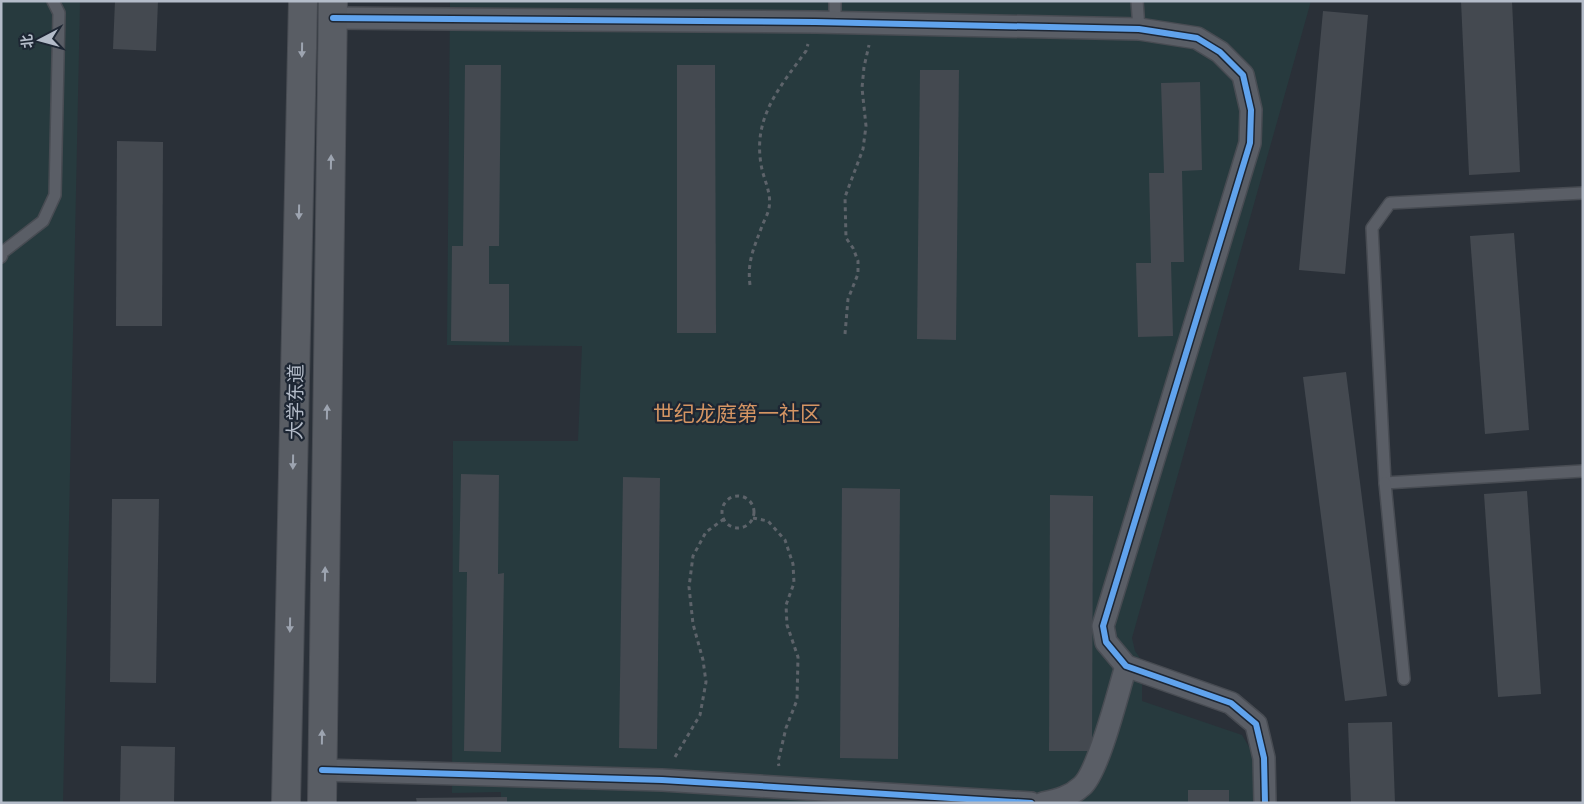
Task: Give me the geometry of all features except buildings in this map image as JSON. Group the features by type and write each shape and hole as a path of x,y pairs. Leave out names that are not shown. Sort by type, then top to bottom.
{"main road":[{"name":"大学东道","path":"286,803 303,1"},
{"name":"大学东道","path":"322,803 333,10"}],"street":[{"path":"333,10 1140,29 1197,38 1220,52 1243,75 1251,110 1250,143 1103,626 1106,642 1126,666 1231,703 1256,724 1264,758 1265,803"},
{"path":"1043,803 1065,798 1083,786 1096,763 1126,666"},
{"path":"322,770 662,780 1031,803"}],"lane":[{"path":"1,257 3,252 43,221 55,195 59,13 53,1"},
{"path":"825,22 835,1"},
{"path":"1137,1 1140,29"},
{"path":"1404,679 1385,483 1372,228 1390,203 1583,193"},
{"path":"1385,483 1583,470"}],"path":[{"path":"750,285 748,270 751,254 769,208 769,192 761,166 760,129 769,106 780,87 825,22"},
{"path":"845,334 848,299 858,274 858,261 853,248 846,238 845,197 863,148 866,126 862,88 864,67 874,24"},
{"path":"743,496 752,502 753,518 746,526 736,528 724,519 722,514 724,504 732,497 743,496"},
{"path":"753,518 768,521 785,540 793,564 794,583 786,605 787,625 798,657 797,700 786,728 778,762 784,788"},
{"path":"662,780 700,715 706,682 703,660 693,624 689,586 693,556 706,532 724,519"}],"green space":[{"path":"1,1 80,1 63,803 1,803"},
{"path":"450,1 1311,1 1132,638 1135,651 1142,661 1142,701 1242,735 1259,764 1259,803 501,803 501,792 452,793 453,441 578,441 582,346 447,345"}],"cycle path":[{"path":"333,18 815,22 1139,29 1197,38 1220,52 1243,75 1251,110 1250,143 1103,626 1106,642 1126,666 1231,703 1256,724 1264,758 1265,803"},
{"path":"322,770 662,780 1031,803"}],"district":[{"name":"世纪龙庭第一社区","path":"737,414"}]}
